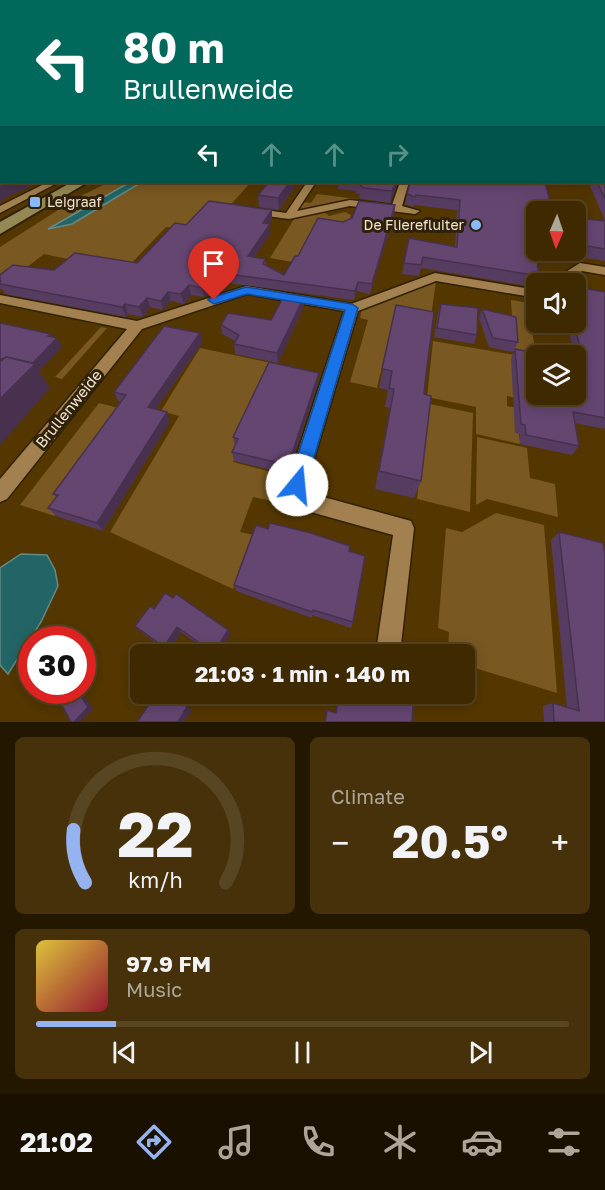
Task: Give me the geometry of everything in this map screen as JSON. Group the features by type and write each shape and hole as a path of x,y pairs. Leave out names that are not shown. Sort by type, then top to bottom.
{"street":[{"path":"0,210 77,183"},
{"path":"0,229 55,189 86,183"},
{"path":"290,216 310,183"},
{"path":"396,208 404,183"},
{"path":"240,210 290,216 350,203 415,211"},
{"path":"570,273 580,267 605,271"},
{"path":"0,299 137,326 246,290 352,308 435,277 526,292"},
{"path":"352,308 297,485 314,504 404,528 389,644"},
{"name":"Brullenweide","path":"0,493 137,326"}],"shaded area":[{"path":"107,183 128,183 49,228 72,224 140,183 250,183 206,232 166,227 124,271 44,254 0,288 0,247 77,198"},
{"path":"317,194 357,199 300,209 302,202 311,203"},
{"path":"324,212 329,216 345,212 351,215 345,230 298,263 270,258 294,219"},
{"path":"436,281 429,331 392,324 377,388 350,382 368,320 360,318 362,308"},
{"path":"511,300 526,302 526,333 532,333 534,345 526,345 526,352 514,351"},
{"path":"101,327 107,328 62,379 55,377"},
{"path":"433,341 515,355 517,398 507,396 507,406 518,408 515,432 519,434 520,444 476,434 476,407 427,397"},
{"path":"200,348 276,364 233,462 291,477 281,503 253,497 240,532 254,535 233,589 110,532 179,416 161,411"},
{"path":"420,402 473,413 470,512 417,499 426,414"},
{"path":"99,403 130,411 55,516 20,505"},
{"path":"477,437 527,448 530,478 555,484 558,517 487,499 476,505"},
{"path":"496,513 544,525 557,693 475,668 475,644 448,644 449,632 438,628 446,528 462,532"}],"water":[{"path":"128,183 140,183 72,224 48,229"},
{"path":"21,554 47,555 55,570 58,586 38,626 18,626 18,658 8,674 0,665 0,568"}],"building":[{"path":"268,183 289,183 278,198 258,195"},
{"path":"362,183 396,183 392,191 361,186"},
{"path":"410,183 545,183 550,201 526,201 526,261 537,261 539,273 526,274 423,257 421,265 404,263 409,238 457,247 460,200 416,195 415,197 407,194"},
{"path":"597,183 605,183 605,199"},
{"path":"209,201 272,210 263,223 270,224 248,256 265,259 263,264 284,275 295,256 298,256 318,218 343,222 352,218 359,201 395,205 372,284 358,282 355,291 227,274 222,282 208,280 202,288 189,285 181,294 168,292 161,301 147,298 139,307 125,304 122,307 0,284 0,275 13,265 54,270 75,253 137,263 175,223 186,225"},
{"path":"586,219 605,221 605,249 586,246"},
{"path":"586,289 605,292 605,418 573,412 579,446 526,435 525,425 521,424 515,349 526,351 526,405 586,405 586,345 579,345 577,333 586,333"},
{"path":"285,294 304,297 277,353 234,344 239,335 221,325 228,313 271,320"},
{"path":"441,304 478,308 477,335 437,328"},
{"path":"396,305 434,312 424,394 431,396 421,481 379,471 394,389 389,388 392,371 382,369"},
{"path":"482,309 516,317 518,342 493,338"},
{"path":"1,323 51,334 48,336 57,338 33,363 6,357 0,359"},
{"path":"164,326 200,333 148,407 167,412 97,523 48,508 58,495 53,494 126,395 114,392"},
{"path":"6,357 35,364 0,399 0,362"},
{"path":"269,362 319,373 288,465 232,452 238,439 233,437"},
{"path":"270,523 350,546 349,551 365,556 353,622 313,610 312,612 234,585 256,525 268,529"},
{"path":"559,532 603,543 605,555 605,722 554,722 553,703 579,711"},
{"path":"165,593 173,598 176,594 228,630 219,644 201,644 177,627 166,644 160,644 135,626 150,606 154,609"},
{"path":"61,704 86,704 88,707 74,722 71,722"},
{"path":"149,704 184,704 187,707 178,722 137,722"},
{"path":"337,704 413,704 412,722 325,722 327,710 336,713"}],"place":[{"name":"Leigraaf","path":"35,202"},
{"name":"De Flierefluiter","path":"476,225"}],"route":[{"path":"214,300 246,290 352,308 297,485"}]}
